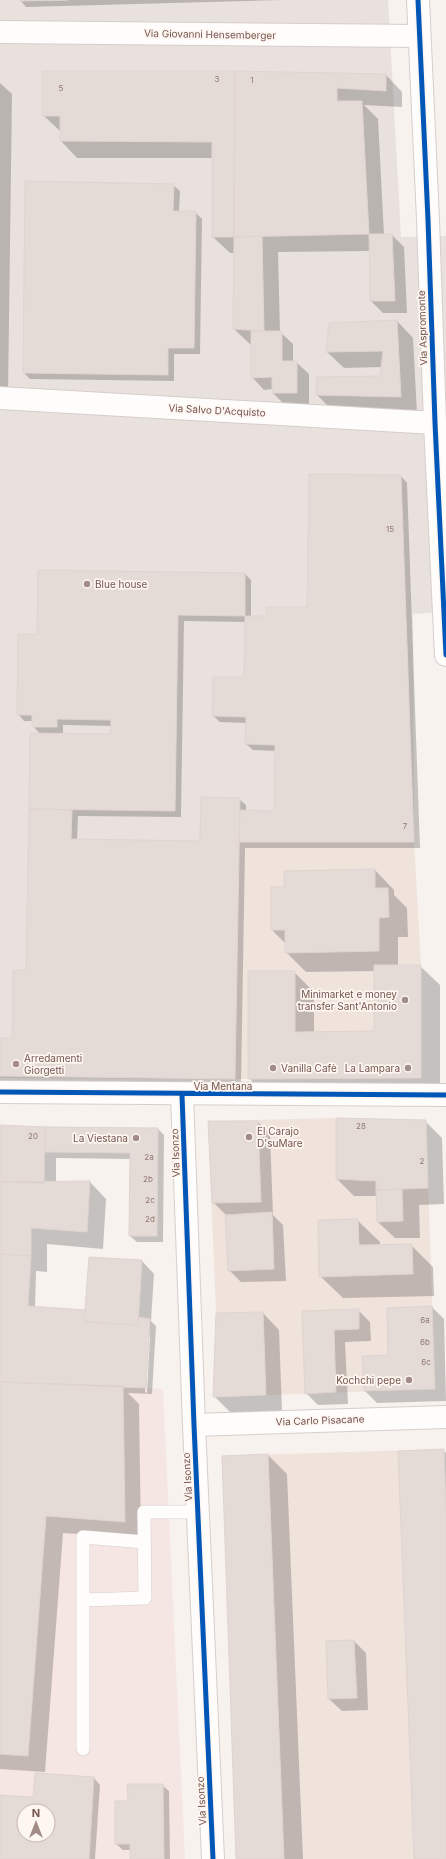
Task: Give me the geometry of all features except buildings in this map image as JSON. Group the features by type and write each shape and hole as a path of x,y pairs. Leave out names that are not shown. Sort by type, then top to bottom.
{"street":[{"name":"Via Aspromonte","path":"418,0 419,36 437,220 434,423 446,630 446,655"},
{"name":"Via Giovanni Hensemberger","path":"0,32 419,36"},
{"name":"Via Salvo D'Acquisto","path":"0,398 434,423"},
{"name":"Via Mentana","path":"0,1092 182,1095 446,1095"},
{"name":"Via Isonzo","path":"182,1095 194,1425 213,1859"},
{"name":"Via Carlo Pisacane","path":"194,1425 446,1417"}],"lane":[{"path":"83,1600 145,1598 144,1512 198,1512"},
{"path":"83,1749 83,1537 144,1542"}],"shaded area":[{"path":"0,0 388,0 401,237 446,236 446,612 413,614 414,842 239,842 235,1079 0,1078"},
{"path":"239,842 414,842 421,965 421,1078 235,1079"},
{"path":"336,1118 426,1120 435,1389 213,1397 216,1313 208,1121"},
{"path":"0,1382 123,1386 163,1389 185,1859 0,1859"},
{"path":"444,1449 446,1512 446,1859 236,1859 222,1456"}],"cycle path":[{"path":"418,0 446,655"},
{"path":"0,1092 446,1095"},
{"path":"182,1095 194,1425 213,1859"}],"place":[{"name":"Blue house","path":"87,584"},
{"name":"Minimarket e money transfer Sant'Antonio","path":"405,1000"},
{"name":"Arredamenti Giorgetti","path":"16,1064"},
{"name":"Vanilla Cafè","path":"273,1068"},
{"name":"La Lampara","path":"408,1068"},
{"name":"El Carajo D'suMare","path":"249,1137"},
{"name":"La Viestana","path":"136,1138"},
{"name":"Kochchi pepe","path":"409,1380"}]}
